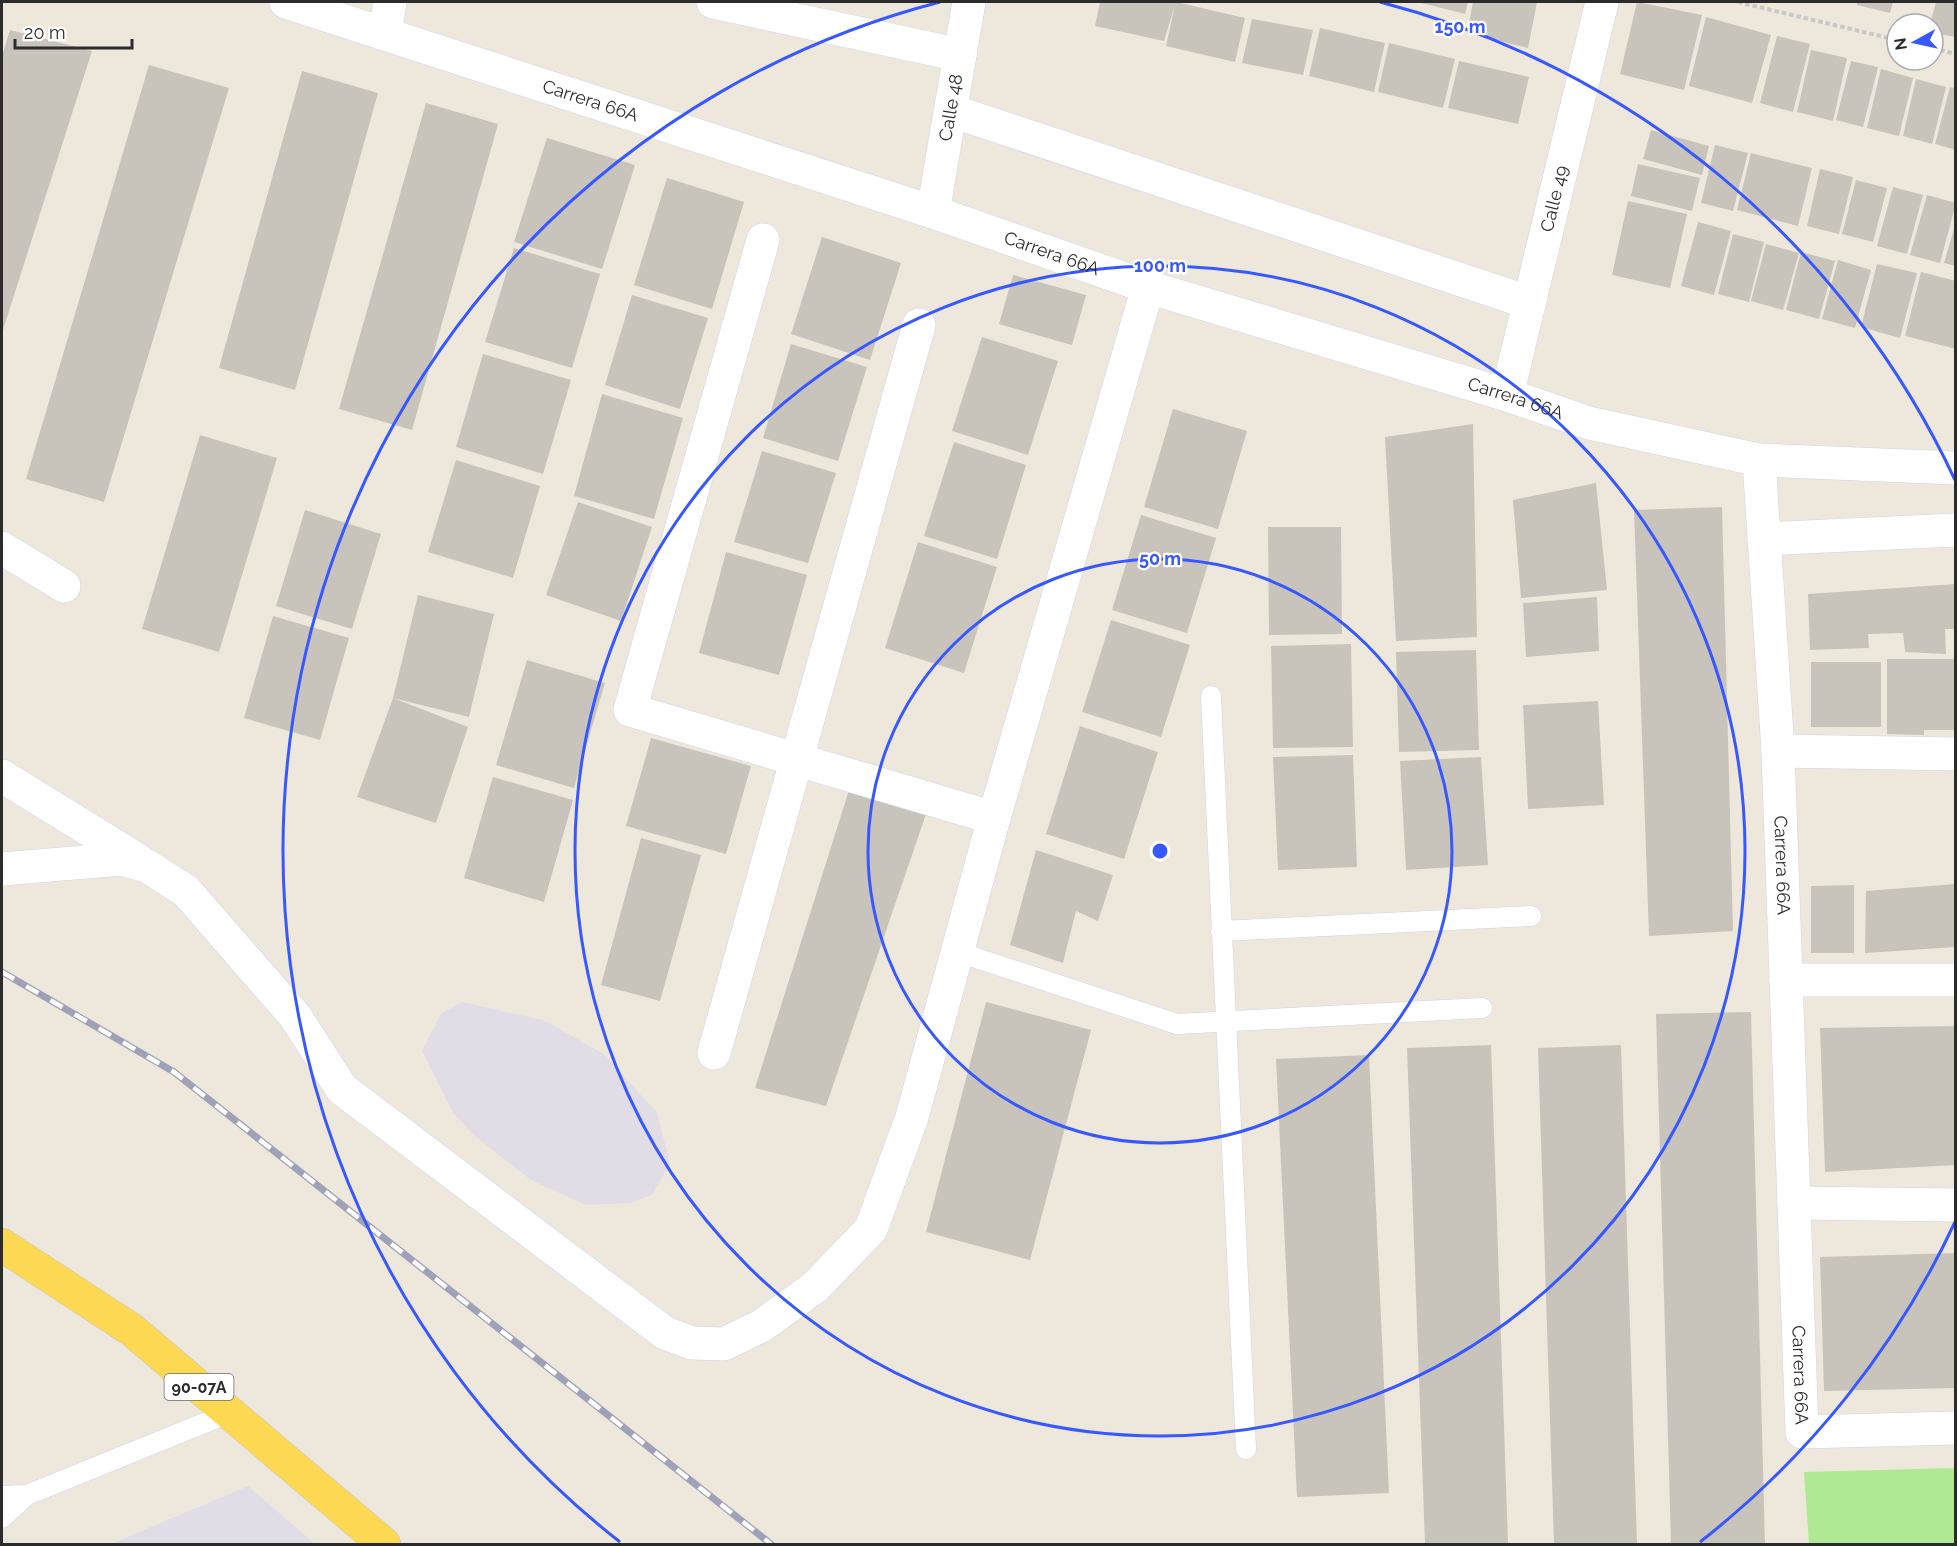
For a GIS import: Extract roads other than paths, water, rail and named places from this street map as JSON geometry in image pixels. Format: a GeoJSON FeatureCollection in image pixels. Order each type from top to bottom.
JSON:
{"type":"FeatureCollection","features":[{"type":"Feature","properties":{"kind":"main road","name":"90-07A"},"geometry":{"type":"LineString","coordinates":[[2,1245],[132,1330],[384,1545]]}},
{"type":"Feature","properties":{"kind":"street","name":"Carrera 66A"},"geometry":{"type":"LineString","coordinates":[[286,2],[933,212],[1148,287],[1589,423],[1759,460],[1956,468]]}},
{"type":"Feature","properties":{"kind":"street"},"geometry":{"type":"LineString","coordinates":[[385,34],[390,2]]}},
{"type":"Feature","properties":{"kind":"street"},"geometry":{"type":"LineString","coordinates":[[713,2],[960,55]]}},
{"type":"Feature","properties":{"kind":"street","name":"Calle 48"},"geometry":{"type":"LineString","coordinates":[[933,212],[969,2]]}},
{"type":"Feature","properties":{"kind":"street","name":"Calle 49"},"geometry":{"type":"LineString","coordinates":[[1507,396],[1602,2]]}},
{"type":"Feature","properties":{"kind":"street"},"geometry":{"type":"LineString","coordinates":[[952,111],[1528,302]]}},
{"type":"Feature","properties":{"kind":"street"},"geometry":{"type":"LineString","coordinates":[[763,240],[630,710],[994,818]]}},
{"type":"Feature","properties":{"kind":"street"},"geometry":{"type":"LineString","coordinates":[[2,776],[186,891],[295,1016],[342,1089],[665,1334],[692,1343],[724,1344],[763,1326],[815,1287],[871,1229],[912,1117],[994,818],[1148,287]]}},
{"type":"Feature","properties":{"kind":"street"},"geometry":{"type":"LineString","coordinates":[[714,1053],[919,325]]}},
{"type":"Feature","properties":{"kind":"street","name":"Carrera 66A"},"geometry":{"type":"LineString","coordinates":[[1759,460],[1778,752],[1802,1432],[1956,1428]]}},
{"type":"Feature","properties":{"kind":"street"},"geometry":{"type":"LineString","coordinates":[[1764,539],[1956,530]]}},
{"type":"Feature","properties":{"kind":"street"},"geometry":{"type":"LineString","coordinates":[[2,548],[64,586]]}},
{"type":"Feature","properties":{"kind":"street"},"geometry":{"type":"LineString","coordinates":[[1778,752],[1956,754]]}},
{"type":"Feature","properties":{"kind":"street"},"geometry":{"type":"LineString","coordinates":[[2,869],[122,858],[147,866]]}},
{"type":"Feature","properties":{"kind":"street"},"geometry":{"type":"LineString","coordinates":[[1786,980],[1956,980]]}},
{"type":"Feature","properties":{"kind":"street"},"geometry":{"type":"LineString","coordinates":[[1794,1203],[1956,1205]]}},
{"type":"Feature","properties":{"kind":"lane"},"geometry":{"type":"LineString","coordinates":[[1210,696],[1246,1449]]}},
{"type":"Feature","properties":{"kind":"lane"},"geometry":{"type":"LineString","coordinates":[[1221,931],[1531,916]]}},
{"type":"Feature","properties":{"kind":"lane"},"geometry":{"type":"LineString","coordinates":[[958,952],[1177,1024],[1482,1008]]}},
{"type":"Feature","properties":{"kind":"lane"},"geometry":{"type":"LineString","coordinates":[[2,1496],[27,1495],[229,1413]]}},
{"type":"Feature","properties":{"kind":"lane"},"geometry":{"type":"LineString","coordinates":[[2,1518],[27,1495]]}},
{"type":"Feature","properties":{"kind":"railway"},"geometry":{"type":"LineString","coordinates":[[2,972],[174,1072],[771,1544]]}}]}
